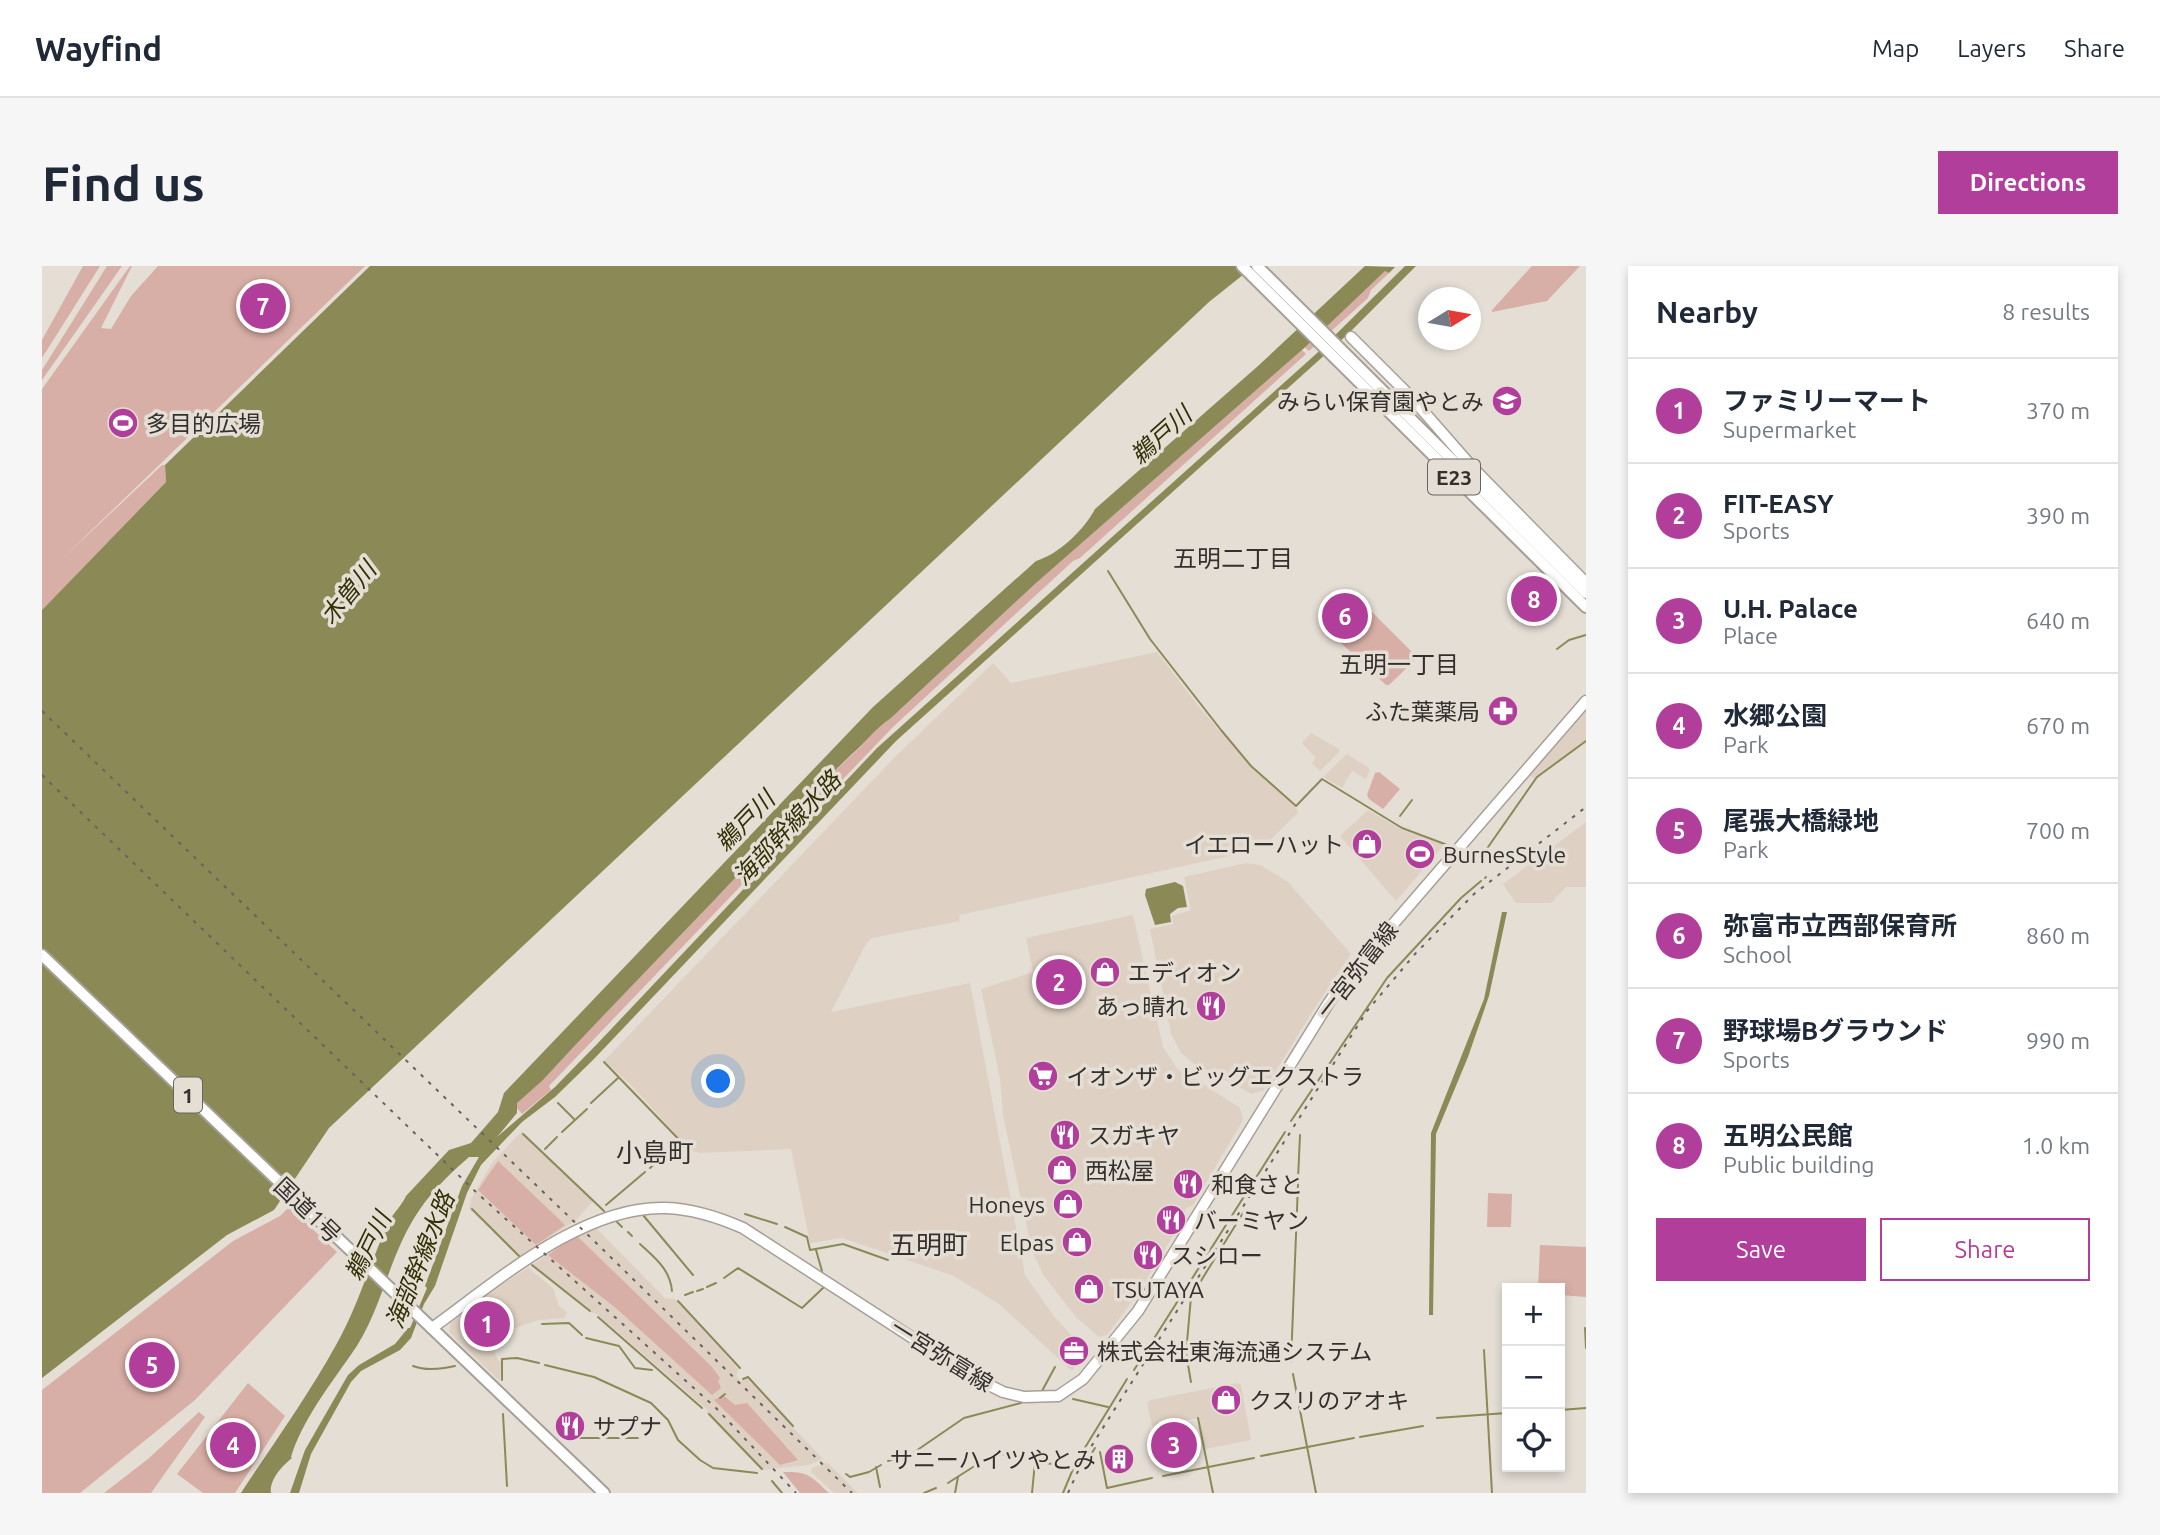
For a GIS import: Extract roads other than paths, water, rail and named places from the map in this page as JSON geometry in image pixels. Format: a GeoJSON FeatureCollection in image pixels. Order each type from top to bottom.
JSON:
{"type":"FeatureCollection","features":[{"type":"Feature","properties":{"kind":"highway","name":"E23"},"geometry":{"type":"LineString","coordinates":[[1242,266],[1586,607]]}},
{"type":"Feature","properties":{"kind":"highway","name":"E23"},"geometry":{"type":"LineString","coordinates":[[1257,266],[1586,593]]}},
{"type":"Feature","properties":{"kind":"highway","name":"国道1号"},"geometry":{"type":"LineString","coordinates":[[42,956],[604,1493]]}},
{"type":"Feature","properties":{"kind":"main road"},"geometry":{"type":"LineString","coordinates":[[1351,337],[1410,396],[1473,468],[1586,583]]}},
{"type":"Feature","properties":{"kind":"main road","name":"一宮弥富線"},"geometry":{"type":"LineString","coordinates":[[432,1328],[524,1262],[586,1225],[643,1210],[690,1210],[712,1215],[743,1228],[973,1377],[1003,1392],[1024,1397],[1058,1396],[1066,1392],[1083,1379],[1138,1311],[1344,981],[1586,701]]}},
{"type":"Feature","properties":{"kind":"water","name":"木曽川"},"geometry":{"type":"Polygon","coordinates":[[[370,266],[1254,266],[1209,302],[329,1128],[274,1210],[227,1235],[42,1378],[42,610],[166,482],[165,465],[370,266]]]}},
{"type":"Feature","properties":{"kind":"water"},"geometry":{"type":"Polygon","coordinates":[[[1365,266],[1395,267],[1389,273],[1385,271],[1302,350],[1035,584],[876,731],[814,792],[543,1080],[517,1103],[517,1113],[497,1137],[555,1087],[598,1043],[877,748],[1316,354],[1405,266],[1416,266],[1348,334],[896,741],[593,1060],[555,1097],[522,1122],[481,1165],[467,1193],[435,1286],[424,1304],[411,1338],[400,1350],[361,1371],[351,1382],[311,1454],[299,1493],[290,1493],[305,1450],[348,1375],[359,1365],[395,1344],[410,1328],[427,1288],[425,1286],[462,1186],[479,1157],[469,1157],[438,1186],[413,1220],[396,1254],[369,1324],[309,1417],[292,1458],[274,1478],[271,1493],[241,1493],[336,1345],[391,1218],[406,1196],[449,1150],[471,1143],[498,1112],[504,1093],[873,707],[1036,561],[1045,558],[1070,540],[1095,509],[1258,366],[1365,266]]]}},
{"type":"Feature","properties":{"kind":"water"},"geometry":{"type":"Polygon","coordinates":[[[1175,882],[1183,886],[1187,907],[1178,908],[1170,914],[1171,922],[1155,925],[1145,895],[1146,889],[1175,882]]]}},
{"type":"Feature","properties":{"kind":"water"},"geometry":{"type":"Polygon","coordinates":[[[1502,912],[1507,912],[1489,996],[1468,1057],[1436,1134],[1433,1315],[1429,1315],[1431,1133],[1484,999],[1502,912]]]}},
{"type":"Feature","properties":{"kind":"waterway"},"geometry":{"type":"LineString","coordinates":[[1108,571],[1150,639],[1221,730],[1251,766],[1296,806],[1322,779],[1402,828],[1450,846]]}},
{"type":"Feature","properties":{"kind":"waterway"},"geometry":{"type":"LineString","coordinates":[[1557,649],[1569,640],[1586,635]]}},
{"type":"Feature","properties":{"kind":"waterway"},"geometry":{"type":"LineString","coordinates":[[1479,860],[1537,777],[1586,741]]}},
{"type":"Feature","properties":{"kind":"waterway"},"geometry":{"type":"LineString","coordinates":[[1400,816],[1412,800]]}},
{"type":"Feature","properties":{"kind":"waterway"},"geometry":{"type":"LineString","coordinates":[[1291,1121],[1387,978],[1461,898],[1481,881]]}},
{"type":"Feature","properties":{"kind":"waterway"},"geometry":{"type":"LineString","coordinates":[[604,1062],[691,1152]]}},
{"type":"Feature","properties":{"kind":"waterway"},"geometry":{"type":"LineString","coordinates":[[591,1103],[618,1078]]}},
{"type":"Feature","properties":{"kind":"waterway"},"geometry":{"type":"LineString","coordinates":[[558,1103],[574,1119]]}},
{"type":"Feature","properties":{"kind":"waterway"},"geometry":{"type":"LineString","coordinates":[[562,1132],[587,1109]]}},
{"type":"Feature","properties":{"kind":"waterway"},"geometry":{"type":"LineString","coordinates":[[1134,1370],[1285,1132]]}},
{"type":"Feature","properties":{"kind":"waterway"},"geometry":{"type":"LineString","coordinates":[[523,1134],[604,1211]]}},
{"type":"Feature","properties":{"kind":"waterway"},"geometry":{"type":"LineString","coordinates":[[1298,1179],[1300,1135]]}},
{"type":"Feature","properties":{"kind":"waterway"},"geometry":{"type":"LineString","coordinates":[[545,1149],[557,1137]]}},
{"type":"Feature","properties":{"kind":"waterway"},"geometry":{"type":"LineString","coordinates":[[650,1168],[679,1143]]}},
{"type":"Feature","properties":{"kind":"waterway"},"geometry":{"type":"LineString","coordinates":[[606,1205],[645,1172]]}},
{"type":"Feature","properties":{"kind":"waterway"},"geometry":{"type":"LineString","coordinates":[[1291,1362],[1298,1184]]}},
{"type":"Feature","properties":{"kind":"waterway"},"geometry":{"type":"LineString","coordinates":[[472,1209],[520,1257]]}},
{"type":"Feature","properties":{"kind":"waterway"},"geometry":{"type":"LineString","coordinates":[[1191,1382],[1186,1353],[1191,1297],[1243,1213]]}},
{"type":"Feature","properties":{"kind":"waterway"},"geometry":{"type":"LineString","coordinates":[[745,1214],[777,1224]]}},
{"type":"Feature","properties":{"kind":"waterway"},"geometry":{"type":"LineString","coordinates":[[643,1215],[693,1275]]}},
{"type":"Feature","properties":{"kind":"waterway"},"geometry":{"type":"LineString","coordinates":[[616,1221],[622,1227]]}},
{"type":"Feature","properties":{"kind":"waterway"},"geometry":{"type":"LineString","coordinates":[[785,1227],[807,1237],[810,1250],[843,1244],[888,1260]]}},
{"type":"Feature","properties":{"kind":"waterway"},"geometry":{"type":"LineString","coordinates":[[628,1232],[632,1236]]}},
{"type":"Feature","properties":{"kind":"waterway"},"geometry":{"type":"LineString","coordinates":[[640,1244],[665,1270],[672,1291]]}},
{"type":"Feature","properties":{"kind":"waterway"},"geometry":{"type":"LineString","coordinates":[[816,1250],[822,1271]]}},
{"type":"Feature","properties":{"kind":"waterway"},"geometry":{"type":"LineString","coordinates":[[532,1265],[590,1311]]}},
{"type":"Feature","properties":{"kind":"waterway"},"geometry":{"type":"LineString","coordinates":[[724,1278],[738,1268],[802,1308],[824,1287]]}},
{"type":"Feature","properties":{"kind":"waterway"},"geometry":{"type":"LineString","coordinates":[[707,1287],[716,1283]]}},
{"type":"Feature","properties":{"kind":"waterway"},"geometry":{"type":"LineString","coordinates":[[697,1291],[703,1289]]}},
{"type":"Feature","properties":{"kind":"waterway"},"geometry":{"type":"LineString","coordinates":[[685,1295],[693,1292]]}},
{"type":"Feature","properties":{"kind":"waterway"},"geometry":{"type":"LineString","coordinates":[[678,1301],[740,1368]]}},
{"type":"Feature","properties":{"kind":"waterway"},"geometry":{"type":"LineString","coordinates":[[598,1317],[702,1408]]}},
{"type":"Feature","properties":{"kind":"waterway"},"geometry":{"type":"LineString","coordinates":[[542,1324],[569,1323],[582,1335]]}},
{"type":"Feature","properties":{"kind":"waterway"},"geometry":{"type":"LineString","coordinates":[[1585,1328],[1586,1348]]}},
{"type":"Feature","properties":{"kind":"waterway"},"geometry":{"type":"LineString","coordinates":[[586,1338],[619,1346],[635,1368],[652,1370]]}},
{"type":"Feature","properties":{"kind":"waterway"},"geometry":{"type":"LineString","coordinates":[[1484,1350],[1492,1493]]}},
{"type":"Feature","properties":{"kind":"waterway"},"geometry":{"type":"LineString","coordinates":[[502,1380],[502,1359],[517,1358],[539,1363]]}},
{"type":"Feature","properties":{"kind":"waterway"},"geometry":{"type":"LineString","coordinates":[[545,1365],[594,1377],[651,1403],[668,1420],[678,1440],[713,1468],[757,1473]]}},
{"type":"Feature","properties":{"kind":"waterway"},"geometry":{"type":"LineString","coordinates":[[413,1366],[423,1369],[455,1366]]}},
{"type":"Feature","properties":{"kind":"waterway"},"geometry":{"type":"LineString","coordinates":[[1042,1391],[1055,1367]]}},
{"type":"Feature","properties":{"kind":"waterway"},"geometry":{"type":"LineString","coordinates":[[1293,1374],[1316,1493]]}},
{"type":"Feature","properties":{"kind":"waterway"},"geometry":{"type":"LineString","coordinates":[[743,1379],[748,1377],[793,1426]]}},
{"type":"Feature","properties":{"kind":"waterway"},"geometry":{"type":"LineString","coordinates":[[1078,1459],[1127,1379]]}},
{"type":"Feature","properties":{"kind":"waterway"},"geometry":{"type":"LineString","coordinates":[[720,1398],[725,1394]]}},
{"type":"Feature","properties":{"kind":"waterway"},"geometry":{"type":"LineString","coordinates":[[1073,1399],[1108,1407]]}},
{"type":"Feature","properties":{"kind":"waterway"},"geometry":{"type":"LineString","coordinates":[[888,1461],[910,1455],[964,1418],[1021,1403]]}},
{"type":"Feature","properties":{"kind":"waterway"},"geometry":{"type":"LineString","coordinates":[[1565,1410],[1586,1408]]}},
{"type":"Feature","properties":{"kind":"waterway"},"geometry":{"type":"LineString","coordinates":[[1437,1418],[1502,1413]]}},
{"type":"Feature","properties":{"kind":"waterway"},"geometry":{"type":"LineString","coordinates":[[503,1414],[507,1486]]}},
{"type":"Feature","properties":{"kind":"waterway"},"geometry":{"type":"LineString","coordinates":[[709,1414],[762,1469]]}},
{"type":"Feature","properties":{"kind":"waterway"},"geometry":{"type":"LineString","coordinates":[[1198,1418],[1213,1493]]}},
{"type":"Feature","properties":{"kind":"waterway"},"geometry":{"type":"LineString","coordinates":[[1360,1437],[1423,1426]]}},
{"type":"Feature","properties":{"kind":"waterway"},"geometry":{"type":"LineString","coordinates":[[575,1438],[638,1438]]}},
{"type":"Feature","properties":{"kind":"waterway"},"geometry":{"type":"LineString","coordinates":[[1261,1456],[1354,1438]]}},
{"type":"Feature","properties":{"kind":"waterway"},"geometry":{"type":"LineString","coordinates":[[1014,1457],[1074,1468],[1078,1459],[1087,1461],[1095,1448]]}},
{"type":"Feature","properties":{"kind":"waterway"},"geometry":{"type":"LineString","coordinates":[[1100,1452],[1107,1488],[1152,1478]]}},
{"type":"Feature","properties":{"kind":"waterway"},"geometry":{"type":"LineString","coordinates":[[948,1483],[995,1453],[1008,1455]]}},
{"type":"Feature","properties":{"kind":"waterway"},"geometry":{"type":"LineString","coordinates":[[1163,1476],[1254,1458]]}},
{"type":"Feature","properties":{"kind":"waterway"},"geometry":{"type":"LineString","coordinates":[[1032,1493],[1035,1462]]}},
{"type":"Feature","properties":{"kind":"waterway"},"geometry":{"type":"LineString","coordinates":[[846,1474],[850,1477],[869,1472],[881,1465]]}},
{"type":"Feature","properties":{"kind":"waterway"},"geometry":{"type":"LineString","coordinates":[[876,1467],[880,1487]]}},
{"type":"Feature","properties":{"kind":"waterway"},"geometry":{"type":"LineString","coordinates":[[1063,1493],[1073,1469]]}},
{"type":"Feature","properties":{"kind":"waterway"},"geometry":{"type":"LineString","coordinates":[[955,1493],[958,1477]]}},
{"type":"Feature","properties":{"kind":"waterway"},"geometry":{"type":"LineString","coordinates":[[772,1481],[782,1493]]}},
{"type":"Feature","properties":{"kind":"waterway"},"geometry":{"type":"LineString","coordinates":[[924,1493],[936,1488]]}},
{"type":"Feature","properties":{"kind":"railway"},"geometry":{"type":"LineString","coordinates":[[42,711],[587,1234],[852,1493]]}},
{"type":"Feature","properties":{"kind":"railway"},"geometry":{"type":"LineString","coordinates":[[42,775],[477,1193],[716,1408],[796,1493]]}},
{"type":"Feature","properties":{"kind":"railway"},"geometry":{"type":"LineString","coordinates":[[1068,1493],[1084,1458],[1367,1011],[1415,954],[1474,894],[1586,807]]}},
{"type":"Feature","properties":{"kind":"place","name":"野球場Bグラウンド"},"geometry":{"type":"Point","coordinates":[263,306]}},
{"type":"Feature","properties":{"kind":"place","name":"みらい保育園やとみ"},"geometry":{"type":"Point","coordinates":[1507,401]}},
{"type":"Feature","properties":{"kind":"place","name":"多目的広場"},"geometry":{"type":"Point","coordinates":[123,423]}},
{"type":"Feature","properties":{"kind":"place","name":"五明公民館"},"geometry":{"type":"Point","coordinates":[1534,599]}},
{"type":"Feature","properties":{"kind":"place","name":"弥富市立西部保育所"},"geometry":{"type":"Point","coordinates":[1345,616]}},
{"type":"Feature","properties":{"kind":"place","name":"ふた葉薬局"},"geometry":{"type":"Point","coordinates":[1503,711]}},
{"type":"Feature","properties":{"kind":"place","name":"イエローハット"},"geometry":{"type":"Point","coordinates":[1367,844]}},
{"type":"Feature","properties":{"kind":"place","name":"BurnesStyle"},"geometry":{"type":"Point","coordinates":[1420,854]}},
{"type":"Feature","properties":{"kind":"place","name":"エディオン"},"geometry":{"type":"Point","coordinates":[1105,972]}},
{"type":"Feature","properties":{"kind":"place","name":"FIT-EASY"},"geometry":{"type":"Point","coordinates":[1059,982]}},
{"type":"Feature","properties":{"kind":"place","name":"あっ晴れ"},"geometry":{"type":"Point","coordinates":[1211,1006]}},
{"type":"Feature","properties":{"kind":"place","name":"イオンザ・ビッグエクストラ"},"geometry":{"type":"Point","coordinates":[1043,1076]}},
{"type":"Feature","properties":{"kind":"place","name":"スガキヤ"},"geometry":{"type":"Point","coordinates":[1065,1135]}},
{"type":"Feature","properties":{"kind":"place","name":"西松屋"},"geometry":{"type":"Point","coordinates":[1062,1170]}},
{"type":"Feature","properties":{"kind":"place","name":"和食さと"},"geometry":{"type":"Point","coordinates":[1188,1184]}},
{"type":"Feature","properties":{"kind":"place","name":"Honeys"},"geometry":{"type":"Point","coordinates":[1068,1204]}},
{"type":"Feature","properties":{"kind":"place","name":"バーミヤン"},"geometry":{"type":"Point","coordinates":[1171,1220]}},
{"type":"Feature","properties":{"kind":"place","name":"Elpas"},"geometry":{"type":"Point","coordinates":[1077,1242]}},
{"type":"Feature","properties":{"kind":"place","name":"スシロー"},"geometry":{"type":"Point","coordinates":[1148,1255]}},
{"type":"Feature","properties":{"kind":"place","name":"TSUTAYA"},"geometry":{"type":"Point","coordinates":[1089,1289]}},
{"type":"Feature","properties":{"kind":"place","name":"ファミリーマート"},"geometry":{"type":"Point","coordinates":[487,1324]}},
{"type":"Feature","properties":{"kind":"place","name":"株式会社東海流通システム"},"geometry":{"type":"Point","coordinates":[1074,1351]}},
{"type":"Feature","properties":{"kind":"place","name":"尾張大橋緑地"},"geometry":{"type":"Point","coordinates":[152,1365]}},
{"type":"Feature","properties":{"kind":"place","name":"クスリのアオキ"},"geometry":{"type":"Point","coordinates":[1226,1400]}},
{"type":"Feature","properties":{"kind":"place","name":"サプナ"},"geometry":{"type":"Point","coordinates":[570,1426]}},
{"type":"Feature","properties":{"kind":"place","name":"水郷公園"},"geometry":{"type":"Point","coordinates":[233,1445]}},
{"type":"Feature","properties":{"kind":"place","name":"U.H. Palace"},"geometry":{"type":"Point","coordinates":[1174,1445]}},
{"type":"Feature","properties":{"kind":"place","name":"サニーハイツやとみ"},"geometry":{"type":"Point","coordinates":[1119,1459]}},
{"type":"Feature","properties":{"kind":"district","name":"五明二丁目"},"geometry":{"type":"Point","coordinates":[1233,558]}},
{"type":"Feature","properties":{"kind":"district","name":"五明一丁目"},"geometry":{"type":"Point","coordinates":[1399,664]}},
{"type":"Feature","properties":{"kind":"district","name":"小島町"},"geometry":{"type":"Point","coordinates":[655,1152]}},
{"type":"Feature","properties":{"kind":"district","name":"五明町"},"geometry":{"type":"Point","coordinates":[929,1244]}},
{"type":"Feature","properties":{"kind":"water label","name":"鵜戸川"},"geometry":{"type":"Point","coordinates":[1161,435]}},
{"type":"Feature","properties":{"kind":"water label","name":"鵜戸川"},"geometry":{"type":"Point","coordinates":[745,821]}},
{"type":"Feature","properties":{"kind":"water label","name":"海部幹線水路"},"geometry":{"type":"Point","coordinates":[787,828]}},
{"type":"Feature","properties":{"kind":"water label","name":"鵜戸川"},"geometry":{"type":"Point","coordinates":[368,1246]}},
{"type":"Feature","properties":{"kind":"water label","name":"海部幹線水路"},"geometry":{"type":"Point","coordinates":[420,1260]}}]}
